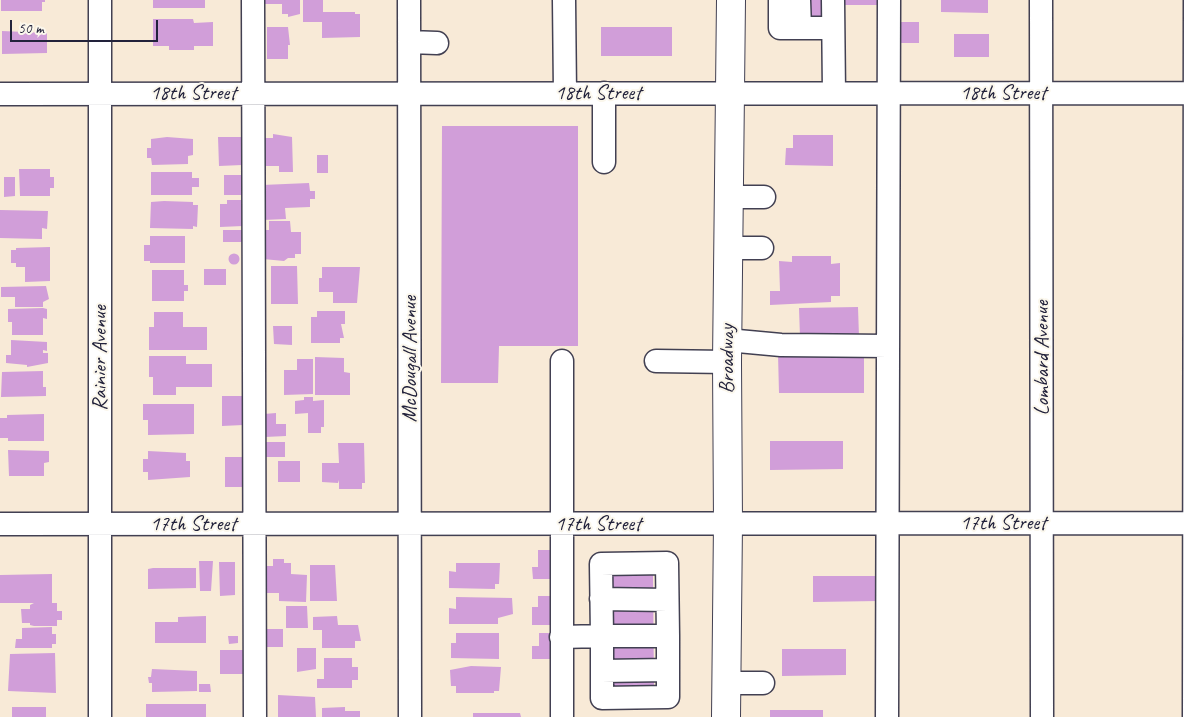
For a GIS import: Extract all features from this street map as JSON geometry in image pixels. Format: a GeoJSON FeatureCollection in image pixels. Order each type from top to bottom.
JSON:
{"type":"FeatureCollection","features":[{"type":"Feature","properties":{"kind":"main road","name":"Broadway"},"geometry":{"type":"LineString","coordinates":[[726,717],[727,351],[731,0]]}},
{"type":"Feature","properties":{"kind":"street","name":"Rainier Avenue"},"geometry":{"type":"LineString","coordinates":[[100,0],[100,717]]}},
{"type":"Feature","properties":{"kind":"street"},"geometry":{"type":"LineString","coordinates":[[253,0],[254,717]]}},
{"type":"Feature","properties":{"kind":"street","name":"McDougall Avenue"},"geometry":{"type":"LineString","coordinates":[[409,0],[410,717]]}},
{"type":"Feature","properties":{"kind":"street"},"geometry":{"type":"LineString","coordinates":[[564,0],[557,44],[565,93]]}},
{"type":"Feature","properties":{"kind":"street"},"geometry":{"type":"LineString","coordinates":[[780,0],[780,28],[833,28]]}},
{"type":"Feature","properties":{"kind":"street"},"geometry":{"type":"LineString","coordinates":[[799,0],[800,28]]}},
{"type":"Feature","properties":{"kind":"street"},"geometry":{"type":"LineString","coordinates":[[833,0],[834,93]]}},
{"type":"Feature","properties":{"kind":"street"},"geometry":{"type":"LineString","coordinates":[[887,717],[881,684],[888,523],[888,346],[882,246],[889,93],[889,0]]}},
{"type":"Feature","properties":{"kind":"street","name":"Lombard Avenue"},"geometry":{"type":"LineString","coordinates":[[1041,0],[1042,717]]}},
{"type":"Feature","properties":{"kind":"street"},"geometry":{"type":"LineString","coordinates":[[1194,0],[1194,717]]}},
{"type":"Feature","properties":{"kind":"street"},"geometry":{"type":"LineString","coordinates":[[409,42],[437,43]]}},
{"type":"Feature","properties":{"kind":"street"},"geometry":{"type":"LineString","coordinates":[[604,93],[604,162]]}},
{"type":"Feature","properties":{"kind":"street","name":"18th Street"},"geometry":{"type":"LineString","coordinates":[[0,94],[1195,93]]}},
{"type":"Feature","properties":{"kind":"street"},"geometry":{"type":"LineString","coordinates":[[729,197],[764,197]]}},
{"type":"Feature","properties":{"kind":"street"},"geometry":{"type":"LineString","coordinates":[[728,248],[762,248]]}},
{"type":"Feature","properties":{"kind":"street"},"geometry":{"type":"LineString","coordinates":[[656,361],[781,345],[888,346]]}},
{"type":"Feature","properties":{"kind":"street"},"geometry":{"type":"LineString","coordinates":[[562,361],[562,717]]}},
{"type":"Feature","properties":{"kind":"street","name":"17th Street"},"geometry":{"type":"LineString","coordinates":[[0,524],[1195,523]]}},
{"type":"Feature","properties":{"kind":"street"},"geometry":{"type":"LineString","coordinates":[[667,563],[668,697],[602,698],[601,600],[601,564],[667,563]]}},
{"type":"Feature","properties":{"kind":"street"},"geometry":{"type":"LineString","coordinates":[[601,600],[667,600]]}},
{"type":"Feature","properties":{"kind":"street"},"geometry":{"type":"LineString","coordinates":[[562,637],[668,636]]}},
{"type":"Feature","properties":{"kind":"street"},"geometry":{"type":"LineString","coordinates":[[725,683],[763,683]]}},
{"type":"Feature","properties":{"kind":"building"},"geometry":{"type":"Polygon","coordinates":[[[1,0],[45,0],[45,2],[42,2],[42,11],[1,11],[1,0]]]}},
{"type":"Feature","properties":{"kind":"building"},"geometry":{"type":"Polygon","coordinates":[[[153,0],[205,0],[205,8],[153,8],[153,0]]]}},
{"type":"Feature","properties":{"kind":"building"},"geometry":{"type":"Polygon","coordinates":[[[265,0],[300,0],[300,14],[288,17],[288,14],[282,14],[282,4],[265,4],[265,0]]]}},
{"type":"Feature","properties":{"kind":"building"},"geometry":{"type":"Polygon","coordinates":[[[303,0],[323,0],[323,12],[355,12],[355,14],[360,14],[360,37],[322,38],[322,22],[303,22],[303,0]]]}},
{"type":"Feature","properties":{"kind":"building"},"geometry":{"type":"Polygon","coordinates":[[[776,0],[827,0],[827,18],[777,18],[776,0]]]}},
{"type":"Feature","properties":{"kind":"building"},"geometry":{"type":"Polygon","coordinates":[[[843,0],[877,0],[877,5],[843,5],[843,0]]]}},
{"type":"Feature","properties":{"kind":"building"},"geometry":{"type":"Polygon","coordinates":[[[941,0],[988,0],[988,13],[941,12],[941,0]]]}},
{"type":"Feature","properties":{"kind":"building"},"geometry":{"type":"Polygon","coordinates":[[[153,19],[193,19],[194,23],[213,22],[213,46],[194,46],[194,50],[169,50],[169,46],[153,46],[153,19]]]}},
{"type":"Feature","properties":{"kind":"building"},"geometry":{"type":"Polygon","coordinates":[[[900,22],[919,22],[919,43],[900,43],[900,22]]]}},
{"type":"Feature","properties":{"kind":"building"},"geometry":{"type":"Polygon","coordinates":[[[267,27],[288,27],[290,45],[288,45],[288,59],[267,59],[267,27]]]}},
{"type":"Feature","properties":{"kind":"building"},"geometry":{"type":"Polygon","coordinates":[[[601,27],[672,27],[672,56],[601,56],[601,27]]]}},
{"type":"Feature","properties":{"kind":"building"},"geometry":{"type":"Polygon","coordinates":[[[2,31],[47,33],[47,53],[2,54],[2,31]]]}},
{"type":"Feature","properties":{"kind":"building"},"geometry":{"type":"Polygon","coordinates":[[[954,34],[989,34],[989,57],[954,57],[954,34]]]}},
{"type":"Feature","properties":{"kind":"building"},"geometry":{"type":"Polygon","coordinates":[[[442,126],[578,126],[578,346],[499,346],[498,383],[441,383],[442,126]]]}},
{"type":"Feature","properties":{"kind":"building"},"geometry":{"type":"Polygon","coordinates":[[[273,134],[292,137],[293,172],[279,172],[279,166],[265,166],[264,138],[273,138],[273,134]]]}},
{"type":"Feature","properties":{"kind":"building"},"geometry":{"type":"Polygon","coordinates":[[[793,135],[833,135],[833,166],[785,165],[786,148],[793,148],[793,135]]]}},
{"type":"Feature","properties":{"kind":"building"},"geometry":{"type":"Polygon","coordinates":[[[167,137],[193,139],[193,155],[188,156],[188,164],[152,165],[151,158],[147,158],[147,148],[151,148],[151,139],[167,137]]]}},
{"type":"Feature","properties":{"kind":"building"},"geometry":{"type":"Polygon","coordinates":[[[218,137],[242,137],[242,165],[219,166],[218,137]]]}},
{"type":"Feature","properties":{"kind":"building"},"geometry":{"type":"Polygon","coordinates":[[[317,155],[328,155],[328,173],[317,173],[317,155]]]}},
{"type":"Feature","properties":{"kind":"building"},"geometry":{"type":"Polygon","coordinates":[[[19,169],[50,169],[50,177],[54,177],[54,188],[50,188],[50,196],[20,196],[19,169]]]}},
{"type":"Feature","properties":{"kind":"building"},"geometry":{"type":"Polygon","coordinates":[[[151,172],[192,172],[192,178],[199,178],[199,187],[192,187],[192,195],[151,195],[151,172]]]}},
{"type":"Feature","properties":{"kind":"building"},"geometry":{"type":"Polygon","coordinates":[[[224,175],[243,175],[243,195],[224,195],[224,175]]]}},
{"type":"Feature","properties":{"kind":"building"},"geometry":{"type":"Polygon","coordinates":[[[4,177],[15,177],[15,196],[4,197],[4,177]]]}},
{"type":"Feature","properties":{"kind":"building"},"geometry":{"type":"Polygon","coordinates":[[[309,183],[310,191],[315,191],[315,199],[310,199],[310,207],[285,208],[286,219],[263,220],[262,185],[309,183]]]}},
{"type":"Feature","properties":{"kind":"building"},"geometry":{"type":"Polygon","coordinates":[[[227,200],[241,200],[241,204],[243,204],[243,226],[220,227],[220,204],[227,204],[227,200]]]}},
{"type":"Feature","properties":{"kind":"building"},"geometry":{"type":"Polygon","coordinates":[[[151,202],[193,202],[193,205],[198,205],[197,227],[193,226],[193,229],[150,228],[151,202]]]}},
{"type":"Feature","properties":{"kind":"building"},"geometry":{"type":"Polygon","coordinates":[[[0,210],[48,211],[47,229],[42,228],[42,239],[0,238],[0,210]]]}},
{"type":"Feature","properties":{"kind":"building"},"geometry":{"type":"Polygon","coordinates":[[[269,221],[290,221],[291,232],[301,232],[301,254],[295,254],[295,258],[288,258],[284,261],[263,259],[263,230],[269,230],[269,221]]]}},
{"type":"Feature","properties":{"kind":"building"},"geometry":{"type":"Polygon","coordinates":[[[223,230],[242,230],[242,242],[223,242],[223,230]]]}},
{"type":"Feature","properties":{"kind":"building"},"geometry":{"type":"Polygon","coordinates":[[[150,236],[185,236],[185,263],[150,263],[150,261],[144,261],[144,245],[150,245],[150,236]]]}},
{"type":"Feature","properties":{"kind":"building"},"geometry":{"type":"Polygon","coordinates":[[[50,247],[50,281],[25,282],[25,267],[16,267],[16,263],[11,263],[11,250],[16,250],[16,248],[50,247]]]}},
{"type":"Feature","properties":{"kind":"building"},"geometry":{"type":"Polygon","coordinates":[[[234,253],[240,259],[234,265],[228,259],[234,253]]]}},
{"type":"Feature","properties":{"kind":"building"},"geometry":{"type":"Polygon","coordinates":[[[792,256],[831,256],[831,264],[840,263],[840,296],[831,296],[831,302],[770,305],[770,291],[780,291],[779,261],[792,262],[792,256]]]}},
{"type":"Feature","properties":{"kind":"building"},"geometry":{"type":"Polygon","coordinates":[[[271,266],[297,266],[298,304],[271,304],[271,266]]]}},
{"type":"Feature","properties":{"kind":"building"},"geometry":{"type":"Polygon","coordinates":[[[322,267],[360,267],[357,303],[333,303],[333,292],[319,292],[319,278],[322,278],[322,267]]]}},
{"type":"Feature","properties":{"kind":"building"},"geometry":{"type":"Polygon","coordinates":[[[204,269],[226,269],[226,285],[204,285],[204,269]]]}},
{"type":"Feature","properties":{"kind":"building"},"geometry":{"type":"Polygon","coordinates":[[[152,270],[184,270],[184,285],[188,285],[188,291],[184,291],[184,301],[152,301],[152,270]]]}},
{"type":"Feature","properties":{"kind":"building"},"geometry":{"type":"Polygon","coordinates":[[[46,286],[49,299],[43,302],[43,307],[15,307],[15,297],[1,297],[1,287],[46,286]]]}},
{"type":"Feature","properties":{"kind":"building"},"geometry":{"type":"Polygon","coordinates":[[[858,307],[859,337],[800,337],[799,308],[858,307]]]}},
{"type":"Feature","properties":{"kind":"building"},"geometry":{"type":"Polygon","coordinates":[[[8,309],[47,309],[47,319],[43,318],[43,335],[12,335],[12,322],[8,322],[8,309]]]}},
{"type":"Feature","properties":{"kind":"building"},"geometry":{"type":"Polygon","coordinates":[[[317,311],[345,311],[345,324],[341,324],[344,338],[340,338],[340,343],[311,343],[311,317],[317,317],[317,311]]]}},
{"type":"Feature","properties":{"kind":"building"},"geometry":{"type":"Polygon","coordinates":[[[154,312],[183,312],[183,327],[207,327],[207,350],[149,350],[149,327],[154,327],[154,312]]]}},
{"type":"Feature","properties":{"kind":"building"},"geometry":{"type":"Polygon","coordinates":[[[273,326],[292,326],[292,345],[274,344],[273,326]]]}},
{"type":"Feature","properties":{"kind":"building"},"geometry":{"type":"Polygon","coordinates":[[[11,340],[47,342],[47,351],[43,350],[43,353],[48,353],[48,363],[27,367],[27,365],[6,363],[6,355],[11,355],[11,340]]]}},
{"type":"Feature","properties":{"kind":"building"},"geometry":{"type":"Polygon","coordinates":[[[864,353],[864,393],[779,393],[778,354],[864,353]]]}},
{"type":"Feature","properties":{"kind":"building"},"geometry":{"type":"Polygon","coordinates":[[[149,356],[186,356],[186,364],[212,364],[212,387],[176,387],[176,395],[153,395],[153,377],[149,377],[149,356]]]}},
{"type":"Feature","properties":{"kind":"building"},"geometry":{"type":"Polygon","coordinates":[[[315,357],[344,358],[344,372],[350,373],[350,395],[315,395],[315,357]]]}},
{"type":"Feature","properties":{"kind":"building"},"geometry":{"type":"Polygon","coordinates":[[[297,359],[313,359],[313,394],[284,395],[284,370],[297,370],[297,359]]]}},
{"type":"Feature","properties":{"kind":"building"},"geometry":{"type":"Polygon","coordinates":[[[43,371],[43,387],[46,387],[46,396],[1,397],[2,372],[43,371]]]}},
{"type":"Feature","properties":{"kind":"building"},"geometry":{"type":"Polygon","coordinates":[[[222,396],[243,396],[243,425],[222,426],[222,396]]]}},
{"type":"Feature","properties":{"kind":"building"},"geometry":{"type":"Polygon","coordinates":[[[304,397],[313,397],[313,401],[324,400],[324,427],[321,427],[321,433],[308,433],[308,413],[295,414],[295,401],[304,400],[304,397]]]}},
{"type":"Feature","properties":{"kind":"building"},"geometry":{"type":"Polygon","coordinates":[[[143,404],[194,404],[194,434],[148,435],[148,420],[143,420],[143,404]]]}},
{"type":"Feature","properties":{"kind":"building"},"geometry":{"type":"Polygon","coordinates":[[[276,413],[276,424],[286,424],[286,436],[265,437],[264,414],[276,413]]]}},
{"type":"Feature","properties":{"kind":"building"},"geometry":{"type":"Polygon","coordinates":[[[44,414],[44,441],[8,441],[8,438],[0,438],[0,418],[7,418],[7,415],[44,414]]]}},
{"type":"Feature","properties":{"kind":"building"},"geometry":{"type":"Polygon","coordinates":[[[770,441],[843,441],[843,469],[770,470],[770,441]]]}},
{"type":"Feature","properties":{"kind":"building"},"geometry":{"type":"Polygon","coordinates":[[[265,442],[285,442],[285,457],[265,457],[265,442]]]}},
{"type":"Feature","properties":{"kind":"building"},"geometry":{"type":"Polygon","coordinates":[[[338,443],[364,443],[365,483],[362,483],[362,489],[339,489],[339,480],[338,483],[322,482],[322,463],[339,463],[338,443]]]}},
{"type":"Feature","properties":{"kind":"building"},"geometry":{"type":"Polygon","coordinates":[[[8,450],[49,451],[49,462],[44,463],[44,476],[9,476],[8,450]]]}},
{"type":"Feature","properties":{"kind":"building"},"geometry":{"type":"Polygon","coordinates":[[[148,451],[186,453],[186,461],[190,461],[190,477],[148,480],[148,472],[143,472],[143,459],[148,459],[148,451]]]}},
{"type":"Feature","properties":{"kind":"building"},"geometry":{"type":"Polygon","coordinates":[[[225,457],[244,457],[244,487],[225,487],[225,457]]]}},
{"type":"Feature","properties":{"kind":"building"},"geometry":{"type":"Polygon","coordinates":[[[278,461],[300,461],[300,482],[278,482],[278,461]]]}},
{"type":"Feature","properties":{"kind":"building"},"geometry":{"type":"Polygon","coordinates":[[[538,550],[553,550],[553,579],[533,579],[532,567],[538,567],[538,550]]]}},
{"type":"Feature","properties":{"kind":"building"},"geometry":{"type":"Polygon","coordinates":[[[273,559],[284,559],[284,563],[291,563],[291,574],[307,575],[306,602],[279,601],[279,593],[266,593],[266,566],[273,566],[273,559]]]}},
{"type":"Feature","properties":{"kind":"building"},"geometry":{"type":"Polygon","coordinates":[[[199,561],[213,561],[211,591],[200,591],[199,561]]]}},
{"type":"Feature","properties":{"kind":"building"},"geometry":{"type":"Polygon","coordinates":[[[219,562],[235,562],[235,595],[220,596],[219,562]]]}},
{"type":"Feature","properties":{"kind":"building"},"geometry":{"type":"Polygon","coordinates":[[[456,563],[500,563],[499,584],[495,584],[495,589],[449,588],[449,571],[456,572],[456,563]]]}},
{"type":"Feature","properties":{"kind":"building"},"geometry":{"type":"Polygon","coordinates":[[[310,565],[335,565],[337,601],[310,601],[310,565]]]}},
{"type":"Feature","properties":{"kind":"building"},"geometry":{"type":"Polygon","coordinates":[[[196,568],[196,588],[148,589],[148,569],[196,568]]]}},
{"type":"Feature","properties":{"kind":"building"},"geometry":{"type":"Polygon","coordinates":[[[611,572],[653,572],[654,689],[612,689],[611,572]]]}},
{"type":"Feature","properties":{"kind":"building"},"geometry":{"type":"Polygon","coordinates":[[[52,574],[52,603],[0,603],[0,575],[52,574]]]}},
{"type":"Feature","properties":{"kind":"building"},"geometry":{"type":"Polygon","coordinates":[[[813,576],[878,576],[878,601],[813,602],[813,576]]]}},
{"type":"Feature","properties":{"kind":"building"},"geometry":{"type":"Polygon","coordinates":[[[538,596],[551,596],[551,625],[532,625],[532,607],[538,607],[538,596]]]}},
{"type":"Feature","properties":{"kind":"building"},"geometry":{"type":"Polygon","coordinates":[[[456,597],[512,598],[513,614],[498,618],[498,624],[449,624],[449,608],[456,609],[456,597]]]}},
{"type":"Feature","properties":{"kind":"building"},"geometry":{"type":"Polygon","coordinates":[[[34,603],[57,603],[57,611],[62,611],[62,620],[57,620],[57,626],[34,626],[30,625],[30,623],[22,623],[21,609],[30,609],[30,605],[34,603]]]}},
{"type":"Feature","properties":{"kind":"building"},"geometry":{"type":"Polygon","coordinates":[[[286,606],[307,606],[308,628],[286,628],[286,606]]]}},
{"type":"Feature","properties":{"kind":"building"},"geometry":{"type":"Polygon","coordinates":[[[206,616],[206,643],[155,643],[155,622],[178,622],[178,617],[206,616]]]}},
{"type":"Feature","properties":{"kind":"building"},"geometry":{"type":"Polygon","coordinates":[[[337,616],[338,625],[358,625],[361,641],[355,641],[355,648],[322,648],[322,630],[313,630],[313,617],[337,616]]]}},
{"type":"Feature","properties":{"kind":"building"},"geometry":{"type":"Polygon","coordinates":[[[52,627],[52,634],[56,634],[56,644],[52,644],[52,648],[15,648],[16,639],[22,639],[22,628],[52,627]]]}},
{"type":"Feature","properties":{"kind":"building"},"geometry":{"type":"Polygon","coordinates":[[[264,629],[283,629],[283,647],[264,647],[264,629]]]}},
{"type":"Feature","properties":{"kind":"building"},"geometry":{"type":"Polygon","coordinates":[[[456,633],[499,633],[499,659],[451,658],[451,643],[456,643],[456,633]]]}},
{"type":"Feature","properties":{"kind":"building"},"geometry":{"type":"Polygon","coordinates":[[[539,633],[551,633],[552,659],[532,659],[532,646],[539,646],[539,633]]]}},
{"type":"Feature","properties":{"kind":"building"},"geometry":{"type":"Polygon","coordinates":[[[228,636],[238,636],[238,643],[229,644],[228,636]]]}},
{"type":"Feature","properties":{"kind":"building"},"geometry":{"type":"Polygon","coordinates":[[[297,648],[316,648],[316,669],[297,672],[297,648]]]}},
{"type":"Feature","properties":{"kind":"building"},"geometry":{"type":"Polygon","coordinates":[[[782,649],[846,649],[846,675],[782,676],[782,649]]]}},
{"type":"Feature","properties":{"kind":"building"},"geometry":{"type":"Polygon","coordinates":[[[220,650],[243,650],[244,674],[220,674],[220,650]]]}},
{"type":"Feature","properties":{"kind":"building"},"geometry":{"type":"Polygon","coordinates":[[[55,653],[56,693],[8,691],[10,654],[55,653]]]}},
{"type":"Feature","properties":{"kind":"building"},"geometry":{"type":"Polygon","coordinates":[[[324,658],[352,658],[352,667],[358,667],[358,680],[352,680],[352,688],[317,688],[317,679],[324,679],[324,658]]]}},
{"type":"Feature","properties":{"kind":"building"},"geometry":{"type":"Polygon","coordinates":[[[471,666],[501,667],[499,691],[494,691],[494,693],[456,693],[456,686],[451,686],[450,670],[471,666]]]}},
{"type":"Feature","properties":{"kind":"building"},"geometry":{"type":"Polygon","coordinates":[[[152,669],[197,671],[197,691],[152,692],[152,683],[149,683],[148,677],[151,677],[152,669]]]}},
{"type":"Feature","properties":{"kind":"building"},"geometry":{"type":"Polygon","coordinates":[[[199,684],[210,684],[211,692],[199,692],[199,684]]]}},
{"type":"Feature","properties":{"kind":"building"},"geometry":{"type":"Polygon","coordinates":[[[278,695],[315,697],[316,717],[278,717],[278,695]]]}},
{"type":"Feature","properties":{"kind":"building"},"geometry":{"type":"Polygon","coordinates":[[[146,704],[206,704],[206,717],[146,717],[146,704]]]}},
{"type":"Feature","properties":{"kind":"building"},"geometry":{"type":"Polygon","coordinates":[[[12,707],[46,707],[46,717],[12,717],[12,707]]]}},
{"type":"Feature","properties":{"kind":"building"},"geometry":{"type":"Polygon","coordinates":[[[345,707],[345,711],[360,711],[360,717],[322,717],[322,708],[345,707]]]}},
{"type":"Feature","properties":{"kind":"building"},"geometry":{"type":"Polygon","coordinates":[[[770,710],[823,710],[823,717],[770,717],[770,710]]]}},
{"type":"Feature","properties":{"kind":"building"},"geometry":{"type":"Polygon","coordinates":[[[473,713],[520,713],[521,717],[473,717],[473,713]]]}}]}
